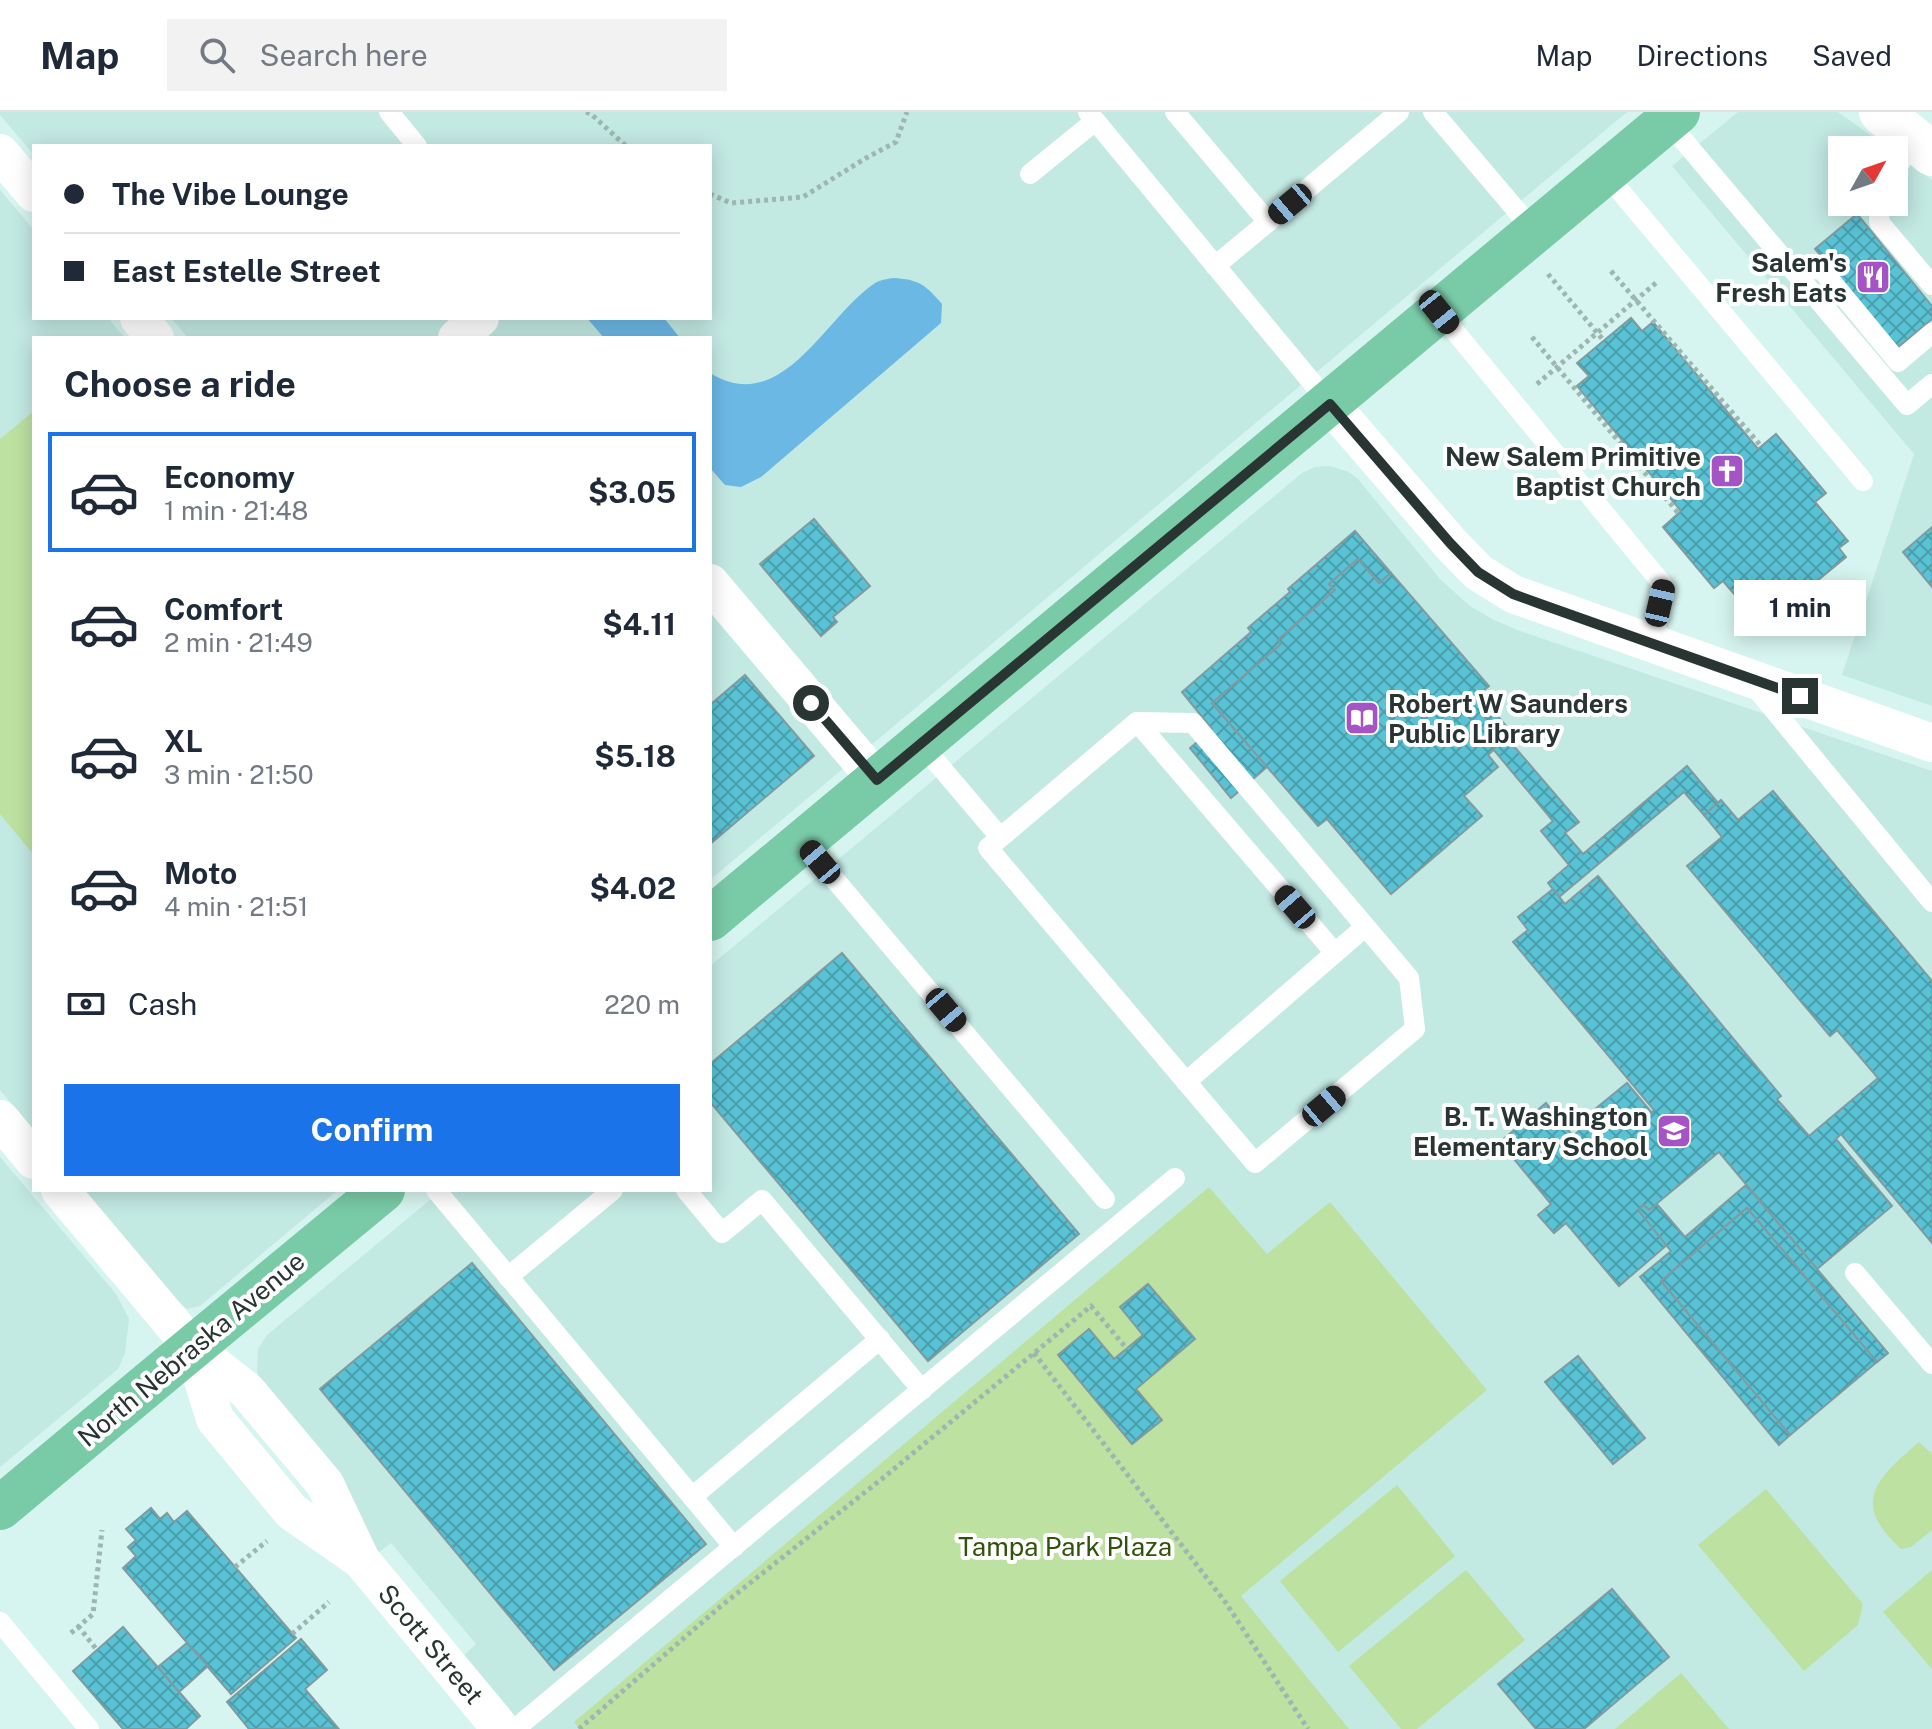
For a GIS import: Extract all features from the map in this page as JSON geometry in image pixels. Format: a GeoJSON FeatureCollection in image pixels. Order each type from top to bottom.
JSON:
{"type":"FeatureCollection","features":[{"type":"Feature","properties":{"kind":"main road"},"geometry":{"type":"LineString","coordinates":[[712,917],[1673,116]]}},
{"type":"Feature","properties":{"kind":"main road","name":"North Nebraska Avenue"},"geometry":{"type":"LineString","coordinates":[[0,1508],[381,1192]]}},
{"type":"Feature","properties":{"kind":"street"},"geometry":{"type":"LineString","coordinates":[[0,153],[32,191]]}},
{"type":"Feature","properties":{"kind":"street"},"geometry":{"type":"LineString","coordinates":[[141,320],[153,336]]}},
{"type":"Feature","properties":{"kind":"street"},"geometry":{"type":"LineString","coordinates":[[460,336],[480,320]]}},
{"type":"Feature","properties":{"kind":"street"},"geometry":{"type":"LineString","coordinates":[[485,320],[500,336]]}},
{"type":"Feature","properties":{"kind":"street"},"geometry":{"type":"LineString","coordinates":[[1330,404],[1450,543],[1478,572],[1513,594],[1932,743]]}},
{"type":"Feature","properties":{"kind":"street"},"geometry":{"type":"LineString","coordinates":[[712,585],[877,780]]}},
{"type":"Feature","properties":{"kind":"street"},"geometry":{"type":"LineString","coordinates":[[0,1119],[32,1158]]}},
{"type":"Feature","properties":{"kind":"street"},"geometry":{"type":"LineString","coordinates":[[62,1192],[193,1348]]}},
{"type":"Feature","properties":{"kind":"street","name":"Scott Street"},"geometry":{"type":"LineString","coordinates":[[193,1348],[247,1391],[325,1484],[361,1560],[496,1726]]}},
{"type":"Feature","properties":{"kind":"lane"},"geometry":{"type":"LineString","coordinates":[[389,112],[415,144]]}},
{"type":"Feature","properties":{"kind":"lane"},"geometry":{"type":"LineString","coordinates":[[1175,112],[1268,222]]}},
{"type":"Feature","properties":{"kind":"lane"},"geometry":{"type":"LineString","coordinates":[[1215,266],[1399,112]]}},
{"type":"Feature","properties":{"kind":"lane"},"geometry":{"type":"LineString","coordinates":[[1433,112],[1535,232]]}},
{"type":"Feature","properties":{"kind":"lane"},"geometry":{"type":"LineString","coordinates":[[1030,174],[1092,116],[1330,404]]}},
{"type":"Feature","properties":{"kind":"lane"},"geometry":{"type":"LineString","coordinates":[[1673,116],[1790,266],[1907,405],[1932,384]]}},
{"type":"Feature","properties":{"kind":"lane"},"geometry":{"type":"LineString","coordinates":[[1605,173],[1863,481]]}},
{"type":"Feature","properties":{"kind":"lane"},"geometry":{"type":"LineString","coordinates":[[1879,216],[1879,222],[1932,285]]}},
{"type":"Feature","properties":{"kind":"lane"},"geometry":{"type":"LineString","coordinates":[[1790,266],[1822,270],[1898,362],[1932,333]]}},
{"type":"Feature","properties":{"kind":"lane"},"geometry":{"type":"LineString","coordinates":[[1439,312],[1664,586],[1652,644]]}},
{"type":"Feature","properties":{"kind":"lane"},"geometry":{"type":"LineString","coordinates":[[1748,678],[1932,902]]}},
{"type":"Feature","properties":{"kind":"lane"},"geometry":{"type":"LineString","coordinates":[[1137,722],[1335,953]]}},
{"type":"Feature","properties":{"kind":"lane"},"geometry":{"type":"LineString","coordinates":[[1137,722],[1193,723],[1409,978],[1415,1029],[1255,1163],[988,848],[1137,722]]}},
{"type":"Feature","properties":{"kind":"lane"},"geometry":{"type":"LineString","coordinates":[[921,744],[1000,837]]}},
{"type":"Feature","properties":{"kind":"lane"},"geometry":{"type":"LineString","coordinates":[[803,842],[1105,1199]]}},
{"type":"Feature","properties":{"kind":"lane"},"geometry":{"type":"LineString","coordinates":[[1186,1082],[1365,927]]}},
{"type":"Feature","properties":{"kind":"lane"},"geometry":{"type":"LineString","coordinates":[[496,1726],[734,1547],[1175,1178]]}},
{"type":"Feature","properties":{"kind":"lane"},"geometry":{"type":"LineString","coordinates":[[438,1192],[734,1547]]}},
{"type":"Feature","properties":{"kind":"lane"},"geometry":{"type":"LineString","coordinates":[[508,1277],[611,1192]]}},
{"type":"Feature","properties":{"kind":"lane"},"geometry":{"type":"LineString","coordinates":[[688,1192],[722,1233],[762,1200],[922,1390]]}},
{"type":"Feature","properties":{"kind":"lane"},"geometry":{"type":"LineString","coordinates":[[1855,1273],[1932,1364]]}},
{"type":"Feature","properties":{"kind":"lane"},"geometry":{"type":"LineString","coordinates":[[692,1497],[880,1339]]}},
{"type":"Feature","properties":{"kind":"lane"},"geometry":{"type":"LineString","coordinates":[[0,1622],[89,1729]]}},
{"type":"Feature","properties":{"kind":"path"},"geometry":{"type":"LineString","coordinates":[[586,112],[624,144]]}},
{"type":"Feature","properties":{"kind":"path"},"geometry":{"type":"LineString","coordinates":[[712,195],[731,203],[803,197],[896,142],[907,112]]}},
{"type":"Feature","properties":{"kind":"path"},"geometry":{"type":"LineString","coordinates":[[1611,271],[1761,446]]}},
{"type":"Feature","properties":{"kind":"path"},"geometry":{"type":"LineString","coordinates":[[1547,274],[1604,341]]}},
{"type":"Feature","properties":{"kind":"path"},"geometry":{"type":"LineString","coordinates":[[1530,390],[1664,277]]}},
{"type":"Feature","properties":{"kind":"path"},"geometry":{"type":"LineString","coordinates":[[1532,337],[1679,514]]}},
{"type":"Feature","properties":{"kind":"path"},"geometry":{"type":"LineString","coordinates":[[579,1729],[721,1606],[883,1478],[1091,1306],[1127,1349]]}},
{"type":"Feature","properties":{"kind":"path"},"geometry":{"type":"LineString","coordinates":[[1034,1353],[1226,1603],[1308,1729]]}},
{"type":"Feature","properties":{"kind":"path"},"geometry":{"type":"LineString","coordinates":[[71,1633],[93,1614],[102,1530]]}},
{"type":"Feature","properties":{"kind":"path"},"geometry":{"type":"LineString","coordinates":[[235,1567],[274,1535]]}},
{"type":"Feature","properties":{"kind":"path"},"geometry":{"type":"LineString","coordinates":[[292,1634],[329,1602]]}},
{"type":"Feature","properties":{"kind":"path"},"geometry":{"type":"LineString","coordinates":[[78,1626],[97,1650]]}},
{"type":"Feature","properties":{"kind":"shaded area"},"geometry":{"type":"Polygon","coordinates":[[[0,112],[1627,112],[712,878],[712,336],[186,336],[173,320],[712,320],[712,144],[32,144],[32,153],[0,112]]]}},
{"type":"Feature","properties":{"kind":"shaded area"},"geometry":{"type":"Polygon","coordinates":[[[1738,112],[1838,112],[1871,136],[1828,136],[1828,216],[1908,216],[1908,162],[1932,180],[1932,706],[1842,675],[1914,454],[1672,166],[1738,112]]]}},
{"type":"Feature","properties":{"kind":"shaded area"},"geometry":{"type":"Polygon","coordinates":[[[0,190],[32,228],[32,320],[110,320],[123,336],[32,336],[32,1128],[0,1090],[0,190]]]}},
{"type":"Feature","properties":{"kind":"shaded area"},"geometry":{"type":"Polygon","coordinates":[[[1330,466],[1349,472],[1358,479],[1440,579],[1470,606],[1494,620],[1932,771],[1932,1729],[526,1729],[464,1655],[476,1644],[391,1543],[378,1553],[261,1387],[257,1371],[258,1349],[267,1335],[440,1192],[712,1192],[712,964],[1302,473],[1315,467],[1330,466]]]}},
{"type":"Feature","properties":{"kind":"shaded area"},"geometry":{"type":"Polygon","coordinates":[[[0,1157],[116,1294],[129,1319],[125,1353],[118,1369],[0,1467],[0,1157]]]}},
{"type":"Feature","properties":{"kind":"shaded area"},"geometry":{"type":"Polygon","coordinates":[[[86,1192],[336,1192],[200,1306],[187,1309],[86,1192]]]}},
{"type":"Feature","properties":{"kind":"green space"},"geometry":{"type":"Polygon","coordinates":[[[32,413],[32,853],[0,814],[0,439],[32,413]]]}},
{"type":"Feature","properties":{"kind":"green space","name":"Tampa Park Plaza"},"geometry":{"type":"Polygon","coordinates":[[[1209,1187],[1267,1254],[1330,1202],[1487,1390],[1241,1596],[1349,1729],[579,1729],[574,1722],[1209,1187]]]}},
{"type":"Feature","properties":{"kind":"green space"},"geometry":{"type":"Polygon","coordinates":[[[1919,1442],[1932,1454],[1932,1530],[1911,1547],[1901,1549],[1876,1518],[1873,1504],[1875,1492],[1891,1468],[1919,1442]]]}},
{"type":"Feature","properties":{"kind":"green space"},"geometry":{"type":"Polygon","coordinates":[[[1397,1485],[1455,1556],[1338,1652],[1280,1581],[1397,1485]]]}},
{"type":"Feature","properties":{"kind":"green space"},"geometry":{"type":"Polygon","coordinates":[[[1766,1489],[1863,1604],[1858,1625],[1804,1671],[1698,1545],[1766,1489]]]}},
{"type":"Feature","properties":{"kind":"green space"},"geometry":{"type":"Polygon","coordinates":[[[1466,1570],[1525,1640],[1417,1729],[1401,1729],[1349,1666],[1466,1570]]]}},
{"type":"Feature","properties":{"kind":"green space"},"geometry":{"type":"Polygon","coordinates":[[[1932,1570],[1932,1669],[1883,1612],[1932,1570]]]}},
{"type":"Feature","properties":{"kind":"green space"},"geometry":{"type":"Polygon","coordinates":[[[1681,1673],[1729,1729],[1615,1729],[1681,1673]]]}},
{"type":"Feature","properties":{"kind":"water"},"geometry":{"type":"Polygon","coordinates":[[[893,278],[921,284],[942,304],[941,323],[761,477],[741,487],[725,485],[712,470],[712,374],[736,383],[759,383],[781,373],[801,357],[857,298],[881,280],[893,278]]]}},
{"type":"Feature","properties":{"kind":"water"},"geometry":{"type":"Polygon","coordinates":[[[589,320],[666,320],[678,336],[602,336],[589,320]]]}},
{"type":"Feature","properties":{"kind":"building","name":"Salem's Fresh Eats"},"geometry":{"type":"Polygon","coordinates":[[[1855,216],[1859,216],[1932,306],[1932,319],[1897,348],[1815,249],[1855,216]]]}},
{"type":"Feature","properties":{"kind":"building","name":"New Salem Primitive Baptist Church"},"geometry":{"type":"Polygon","coordinates":[[[1631,318],[1642,331],[1653,322],[1758,449],[1776,434],[1826,493],[1815,502],[1848,541],[1839,548],[1846,557],[1783,609],[1772,596],[1761,605],[1752,592],[1741,602],[1723,581],[1714,588],[1663,527],[1681,511],[1577,386],[1589,376],[1577,363],[1631,318]]]}},
{"type":"Feature","properties":{"kind":"building"},"geometry":{"type":"Polygon","coordinates":[[[814,519],[870,586],[833,617],[837,622],[821,636],[760,564],[814,519]]]}},
{"type":"Feature","properties":{"kind":"building"},"geometry":{"type":"Polygon","coordinates":[[[1932,527],[1932,587],[1903,552],[1932,527]]]}},
{"type":"Feature","properties":{"kind":"building"},"geometry":{"type":"Polygon","coordinates":[[[1355,531],[1391,573],[1379,583],[1358,559],[1329,584],[1335,590],[1278,640],[1281,644],[1212,703],[1267,767],[1231,798],[1190,748],[1212,729],[1182,692],[1251,632],[1248,628],[1290,592],[1288,589],[1355,531]]]}},
{"type":"Feature","properties":{"kind":"building","name":"Robert W Saunders Public Library"},"geometry":{"type":"Polygon","coordinates":[[[1358,559],[1379,583],[1391,573],[1489,686],[1479,694],[1512,733],[1488,755],[1498,767],[1464,796],[1482,816],[1391,894],[1327,819],[1318,826],[1212,703],[1281,644],[1278,640],[1335,590],[1329,584],[1358,559]]]}},
{"type":"Feature","properties":{"kind":"building"},"geometry":{"type":"Polygon","coordinates":[[[745,675],[814,756],[712,842],[712,703],[745,675]]]}},
{"type":"Feature","properties":{"kind":"building"},"geometry":{"type":"Polygon","coordinates":[[[1507,738],[1579,822],[1565,833],[1583,854],[1687,766],[1718,803],[1704,815],[1684,792],[1559,897],[1548,883],[1569,865],[1541,831],[1553,821],[1493,749],[1507,738]]]}},
{"type":"Feature","properties":{"kind":"building"},"geometry":{"type":"Polygon","coordinates":[[[1773,791],[1932,981],[1932,1243],[1841,1134],[1836,1139],[1892,1206],[1817,1269],[1719,1152],[1649,1210],[1644,1205],[1638,1210],[1667,1245],[1619,1286],[1566,1223],[1554,1233],[1538,1215],[1551,1204],[1500,1142],[1546,1103],[1573,1136],[1581,1129],[1577,1124],[1627,1083],[1652,1113],[1654,1110],[1513,942],[1528,930],[1518,917],[1553,889],[1565,904],[1598,876],[1781,1096],[1777,1099],[1809,1136],[1878,1078],[1837,1030],[1830,1036],[1687,866],[1722,837],[1704,815],[1721,800],[1738,820],[1773,791]]]}},
{"type":"Feature","properties":{"kind":"building"},"geometry":{"type":"Polygon","coordinates":[[[842,953],[1079,1234],[928,1361],[712,1104],[712,1062],[842,953]]]}},
{"type":"Feature","properties":{"kind":"building"},"geometry":{"type":"Polygon","coordinates":[[[1746,1185],[1888,1353],[1877,1362],[1747,1208],[1661,1281],[1790,1435],[1779,1445],[1640,1277],[1671,1251],[1638,1210],[1644,1205],[1649,1210],[1657,1204],[1685,1237],[1746,1185]]]}},
{"type":"Feature","properties":{"kind":"building"},"geometry":{"type":"Polygon","coordinates":[[[1747,1208],[1877,1362],[1790,1435],[1661,1281],[1747,1208]]]}},
{"type":"Feature","properties":{"kind":"building"},"geometry":{"type":"Polygon","coordinates":[[[472,1263],[706,1544],[554,1670],[320,1389],[472,1263]]]}},
{"type":"Feature","properties":{"kind":"building"},"geometry":{"type":"Polygon","coordinates":[[[1148,1284],[1195,1339],[1136,1389],[1162,1420],[1132,1444],[1058,1355],[1089,1329],[1114,1359],[1143,1335],[1120,1307],[1148,1284]]]}},
{"type":"Feature","properties":{"kind":"building"},"geometry":{"type":"Polygon","coordinates":[[[1578,1356],[1645,1438],[1613,1464],[1545,1382],[1578,1356]]]}},
{"type":"Feature","properties":{"kind":"building"},"geometry":{"type":"Polygon","coordinates":[[[151,1508],[160,1519],[167,1513],[174,1522],[187,1511],[296,1638],[231,1694],[123,1568],[136,1556],[128,1547],[136,1540],[126,1529],[151,1508]]]}},
{"type":"Feature","properties":{"kind":"building"},"geometry":{"type":"Polygon","coordinates":[[[1612,1589],[1669,1657],[1584,1729],[1536,1729],[1498,1684],[1612,1589]]]}},
{"type":"Feature","properties":{"kind":"building"},"geometry":{"type":"Polygon","coordinates":[[[123,1627],[200,1716],[186,1729],[123,1729],[73,1671],[123,1627]]]}},
{"type":"Feature","properties":{"kind":"building"},"geometry":{"type":"Polygon","coordinates":[[[301,1639],[327,1670],[305,1689],[338,1728],[249,1729],[227,1702],[301,1639]]]}},
{"type":"Feature","properties":{"kind":"building"},"geometry":{"type":"Polygon","coordinates":[[[187,1643],[208,1666],[179,1692],[158,1667],[187,1643]]]}},
{"type":"Feature","properties":{"kind":"place","name":"Salem's Fresh Eats"},"geometry":{"type":"Point","coordinates":[1873,277]}},
{"type":"Feature","properties":{"kind":"place","name":"New Salem Primitive Baptist Church"},"geometry":{"type":"Point","coordinates":[1727,471]}},
{"type":"Feature","properties":{"kind":"place","name":"Robert W Saunders Public Library"},"geometry":{"type":"Point","coordinates":[1362,718]}},
{"type":"Feature","properties":{"kind":"place","name":"B. T. Washington Elementary School"},"geometry":{"type":"Point","coordinates":[1674,1131]}},
{"type":"Feature","properties":{"kind":"route"},"geometry":{"type":"LineString","coordinates":[[811,703],[877,780],[1330,404],[1450,543],[1478,572],[1495,583],[1513,594],[1800,696]]}}]}
